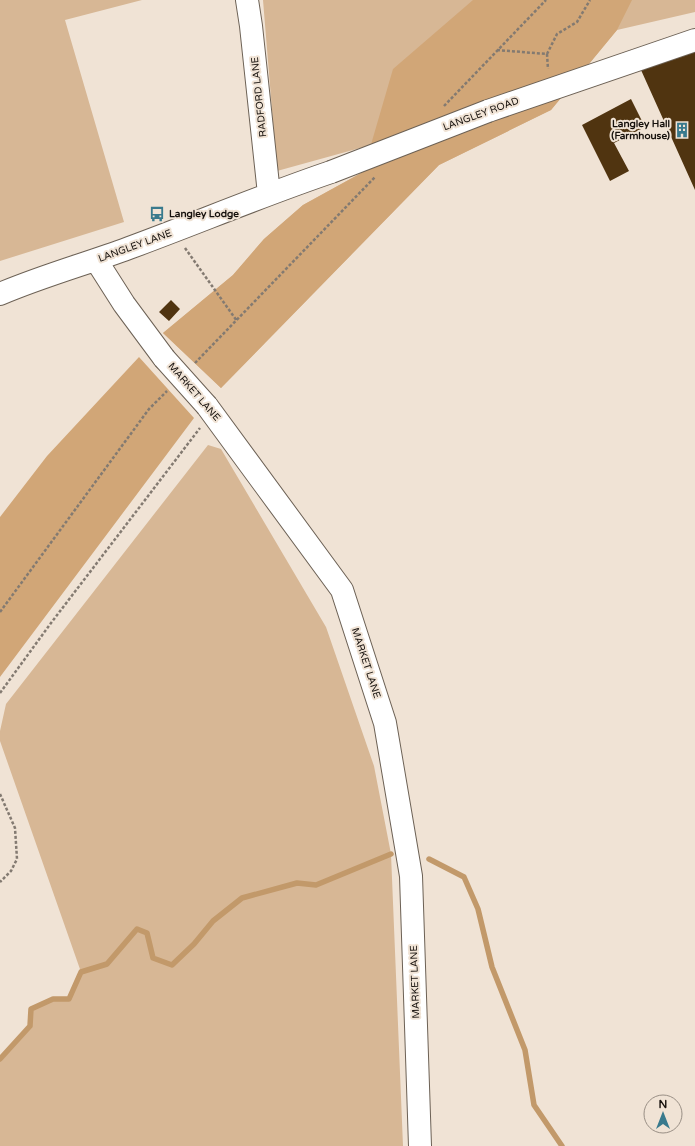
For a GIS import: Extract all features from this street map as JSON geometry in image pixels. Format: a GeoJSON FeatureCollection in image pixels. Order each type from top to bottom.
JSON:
{"type":"FeatureCollection","features":[{"type":"Feature","properties":{"kind":"street","name":"RADFORD LANE"},"geometry":{"type":"LineString","coordinates":[[247,0],[269,194]]}},
{"type":"Feature","properties":{"kind":"street","name":"LANGLEY ROAD"},"geometry":{"type":"LineString","coordinates":[[269,194],[331,172],[488,111],[695,40]]}},
{"type":"Feature","properties":{"kind":"street","name":"LANGLEY LANE"},"geometry":{"type":"LineString","coordinates":[[0,294],[34,280],[96,260],[173,232],[269,194]]}},
{"type":"Feature","properties":{"kind":"street","name":"MARKET LANE"},"geometry":{"type":"LineString","coordinates":[[96,260],[124,304],[164,358],[210,409],[342,590],[385,723],[411,876],[420,1146]]}},
{"type":"Feature","properties":{"kind":"path"},"geometry":{"type":"LineString","coordinates":[[551,89],[548,54],[557,34],[577,22],[590,0]]}},
{"type":"Feature","properties":{"kind":"path"},"geometry":{"type":"LineString","coordinates":[[497,50],[548,54]]}},
{"type":"Feature","properties":{"kind":"path"},"geometry":{"type":"LineString","coordinates":[[173,232],[237,321],[193,365]]}},
{"type":"Feature","properties":{"kind":"path"},"geometry":{"type":"LineString","coordinates":[[0,612],[149,409],[171,387]]}},
{"type":"Feature","properties":{"kind":"path"},"geometry":{"type":"LineString","coordinates":[[0,693],[210,409]]}},
{"type":"Feature","properties":{"kind":"path"},"geometry":{"type":"LineString","coordinates":[[0,794],[15,828],[17,859],[11,871],[0,882]]}},
{"type":"Feature","properties":{"kind":"shaded area"},"geometry":{"type":"Polygon","coordinates":[[[0,0],[142,0],[65,20],[124,222],[0,261],[0,0]]]}},
{"type":"Feature","properties":{"kind":"shaded area"},"geometry":{"type":"Polygon","coordinates":[[[263,0],[695,0],[695,12],[617,30],[551,110],[439,165],[221,388],[163,333],[233,275],[264,239],[303,205],[363,172],[371,145],[277,171],[263,0]]]}},
{"type":"Feature","properties":{"kind":"shaded area"},"geometry":{"type":"Polygon","coordinates":[[[473,0],[632,0],[617,30],[551,110],[439,165],[221,388],[163,333],[233,275],[264,239],[303,205],[363,172],[393,69],[473,0]]]}},
{"type":"Feature","properties":{"kind":"shaded area"},"geometry":{"type":"Polygon","coordinates":[[[139,357],[194,418],[0,677],[0,517],[47,456],[139,357]]]}},
{"type":"Feature","properties":{"kind":"shaded area"},"geometry":{"type":"Polygon","coordinates":[[[208,445],[221,449],[326,627],[374,766],[391,854],[403,1146],[0,1146],[0,1059],[30,1026],[31,1009],[53,999],[69,999],[81,972],[0,741],[0,731],[6,704],[208,445]]]}},
{"type":"Feature","properties":{"kind":"building","name":"Langley Hall (Farmhouse)"},"geometry":{"type":"Polygon","coordinates":[[[695,48],[695,190],[641,70],[695,48]]]}},
{"type":"Feature","properties":{"kind":"building"},"geometry":{"type":"Polygon","coordinates":[[[631,99],[645,127],[614,143],[629,171],[610,181],[582,125],[631,99]]]}},
{"type":"Feature","properties":{"kind":"building"},"geometry":{"type":"Polygon","coordinates":[[[171,300],[180,309],[169,321],[159,312],[171,300]]]}},
{"type":"Feature","properties":{"kind":"waterway"},"geometry":{"type":"LineString","coordinates":[[0,1059],[30,1026],[31,1009],[53,999],[69,999],[81,972],[107,964],[137,929],[147,933],[153,958],[172,965],[194,944],[213,921],[242,898],[297,883],[316,885],[391,854]]}},
{"type":"Feature","properties":{"kind":"waterway"},"geometry":{"type":"LineString","coordinates":[[429,859],[464,877],[478,909],[492,967],[525,1050],[534,1105],[562,1146]]}},
{"type":"Feature","properties":{"kind":"place","name":"Langley Hall (Farmhouse)"},"geometry":{"type":"Point","coordinates":[682,130]}},
{"type":"Feature","properties":{"kind":"place","name":"Langley Lodge"},"geometry":{"type":"Point","coordinates":[157,214]}}]}
